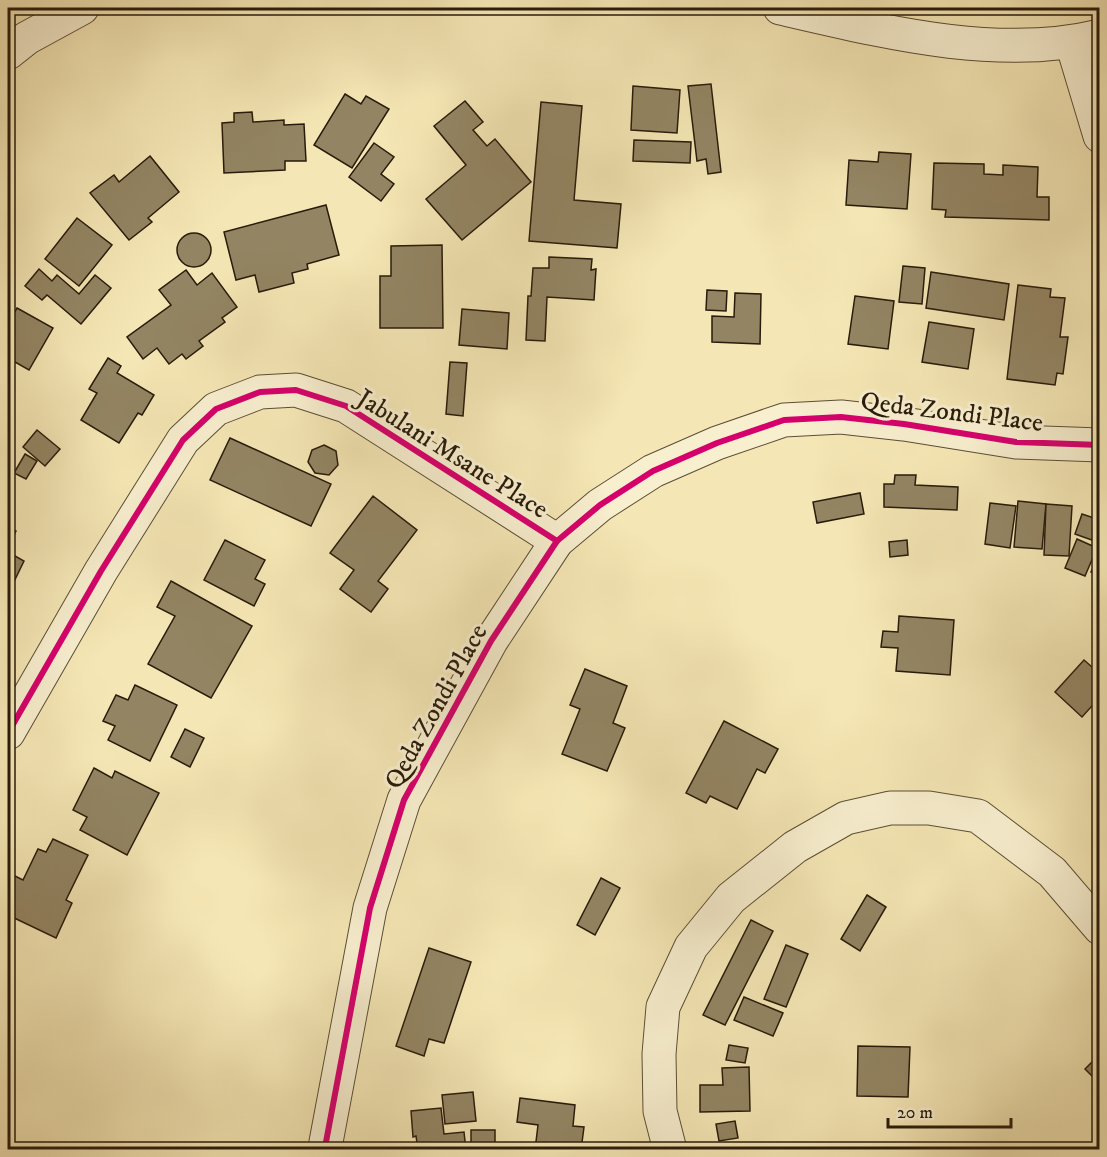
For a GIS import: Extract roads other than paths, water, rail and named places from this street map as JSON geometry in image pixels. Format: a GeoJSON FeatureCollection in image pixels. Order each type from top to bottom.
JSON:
{"type":"FeatureCollection","features":[{"type":"Feature","properties":{"kind":"street"},"geometry":{"type":"LineString","coordinates":[[8,53],[27,38],[82,8]]}},
{"type":"Feature","properties":{"kind":"street"},"geometry":{"type":"LineString","coordinates":[[780,8],[885,32],[1004,47],[1086,40],[1100,136]]}},
{"type":"Feature","properties":{"kind":"street","name":"Jabulani Msane Place"},"geometry":{"type":"LineString","coordinates":[[8,733],[101,571],[183,440],[216,409],[260,392],[296,390],[346,406],[557,541]]}},
{"type":"Feature","properties":{"kind":"street","name":"Qeda Zondi Place"},"geometry":{"type":"LineString","coordinates":[[319,1147],[370,908],[404,800],[491,641],[557,541],[600,504],[653,471],[717,443],[784,420],[841,417],[1016,441],[1100,445]]}},
{"type":"Feature","properties":{"kind":"street"},"geometry":{"type":"LineString","coordinates":[[670,1149],[660,1111],[659,1054],[663,1007],[691,947],[731,898],[795,847],[846,819],[890,808],[929,808],[978,816],[1052,872],[1100,928]]}}]}
